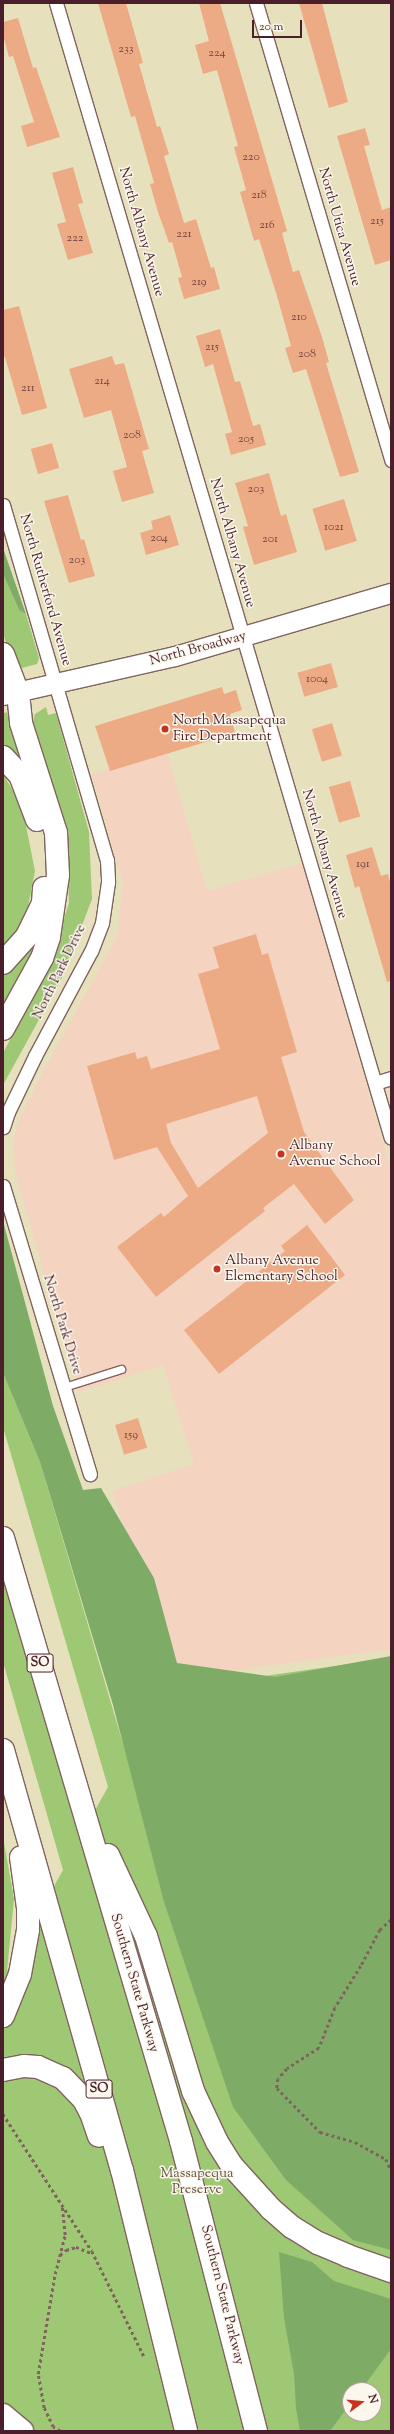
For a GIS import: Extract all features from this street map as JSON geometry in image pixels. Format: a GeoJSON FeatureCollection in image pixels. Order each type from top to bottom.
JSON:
{"type":"FeatureCollection","features":[{"type":"Feature","properties":{"kind":"highway"},"geometry":{"type":"LineString","coordinates":[[3,654],[10,694],[21,705],[21,722],[56,833],[58,875],[49,937],[44,951],[3,1029]]}},
{"type":"Feature","properties":{"kind":"highway"},"geometry":{"type":"LineString","coordinates":[[3,757],[20,775],[33,808],[42,840],[45,876],[43,903],[27,936],[3,962]]}},
{"type":"Feature","properties":{"kind":"highway","name":"Southern State Parkway"},"geometry":{"type":"LineString","coordinates":[[3,1538],[181,2141],[256,2431]]}},
{"type":"Feature","properties":{"kind":"highway","name":"SO"},"geometry":{"type":"LineString","coordinates":[[3,1750],[122,2170],[186,2431]]}},
{"type":"Feature","properties":{"kind":"highway"},"geometry":{"type":"LineString","coordinates":[[76,1788],[146,1936],[193,2091],[217,2142],[229,2160],[270,2209],[292,2227],[318,2242],[348,2256],[391,2271]]}},
{"type":"Feature","properties":{"kind":"highway"},"geometry":{"type":"LineString","coordinates":[[3,1792],[22,1863],[28,1908],[28,1930],[20,1974],[3,2016]]}},
{"type":"Feature","properties":{"kind":"highway"},"geometry":{"type":"LineString","coordinates":[[3,2070],[24,2066],[38,2067],[63,2078],[74,2088],[91,2113],[120,2210],[166,2353]]}},
{"type":"Feature","properties":{"kind":"highway"},"geometry":{"type":"LineString","coordinates":[[3,2408],[14,2424]]}},
{"type":"Feature","properties":{"kind":"main road","name":"North Broadway"},"geometry":{"type":"LineString","coordinates":[[10,694],[176,656],[391,593]]}},
{"type":"Feature","properties":{"kind":"street","name":"North Albany Avenue"},"geometry":{"type":"LineString","coordinates":[[56,3],[391,1138]]}},
{"type":"Feature","properties":{"kind":"street","name":"North Utica Avenue"},"geometry":{"type":"LineString","coordinates":[[256,3],[391,460]]}},
{"type":"Feature","properties":{"kind":"street","name":"North Rutherford Avenue"},"geometry":{"type":"LineString","coordinates":[[3,505],[56,684]]}},
{"type":"Feature","properties":{"kind":"street","name":"North Park Drive"},"geometry":{"type":"LineString","coordinates":[[3,1127],[8,1112],[35,1056],[91,951],[102,922],[108,882],[107,860],[56,684]]}},
{"type":"Feature","properties":{"kind":"street"},"geometry":{"type":"LineString","coordinates":[[375,1083],[391,1078]]}},
{"type":"Feature","properties":{"kind":"street","name":"North Park Drive"},"geometry":{"type":"LineString","coordinates":[[3,1186],[90,1474]]}},
{"type":"Feature","properties":{"kind":"lane"},"geometry":{"type":"LineString","coordinates":[[64,1387],[121,1369]]}},
{"type":"Feature","properties":{"kind":"path"},"geometry":{"type":"LineString","coordinates":[[391,1920],[380,1930],[362,1966],[335,2008],[319,2048],[287,2069],[278,2079],[277,2088],[320,2132],[355,2142],[386,2159],[391,2170]]}},
{"type":"Feature","properties":{"kind":"path"},"geometry":{"type":"LineString","coordinates":[[3,2114],[94,2254],[144,2356]]}},
{"type":"Feature","properties":{"kind":"path"},"geometry":{"type":"LineString","coordinates":[[60,2431],[53,2427],[44,2408],[38,2374],[52,2287],[66,2235],[62,2205]]}},
{"type":"Feature","properties":{"kind":"path"},"geometry":{"type":"LineString","coordinates":[[60,2256],[66,2250],[76,2247],[94,2254]]}},
{"type":"Feature","properties":{"kind":"shaded area","name":"Albany Avenue Elementary School"},"geometry":{"type":"Polygon","coordinates":[[[167,752],[207,891],[303,863],[391,1171],[391,1649],[172,1679],[112,1491],[194,1464],[163,1365],[79,1392],[15,1173],[13,1143],[17,1124],[46,1066],[117,937],[123,883],[92,774],[167,752]]]}},
{"type":"Feature","properties":{"kind":"green space"},"geometry":{"type":"Polygon","coordinates":[[[3,548],[26,614],[19,610],[3,574],[3,548]]]}},
{"type":"Feature","properties":{"kind":"green space"},"geometry":{"type":"Polygon","coordinates":[[[3,574],[19,610],[26,614],[39,658],[37,664],[22,668],[11,659],[3,633],[3,574]]]}},
{"type":"Feature","properties":{"kind":"green space"},"geometry":{"type":"Polygon","coordinates":[[[46,707],[48,715],[56,713],[89,832],[92,899],[62,978],[3,1085],[3,1053],[47,970],[69,903],[66,836],[32,724],[35,714],[46,707]]]}},
{"type":"Feature","properties":{"kind":"green space"},"geometry":{"type":"Polygon","coordinates":[[[18,711],[38,799],[3,747],[3,713],[18,711]]]}},
{"type":"Feature","properties":{"kind":"green space"},"geometry":{"type":"Polygon","coordinates":[[[3,774],[22,806],[35,871],[24,928],[3,952],[3,774]]]}},
{"type":"Feature","properties":{"kind":"green space"},"geometry":{"type":"Polygon","coordinates":[[[49,910],[42,946],[3,1019],[3,974],[34,946],[49,910]]]}},
{"type":"Feature","properties":{"kind":"green space"},"geometry":{"type":"Polygon","coordinates":[[[3,1221],[53,1406],[83,1490],[101,1488],[154,1578],[177,1663],[275,1677],[391,1656],[391,2250],[353,2240],[286,2180],[233,2107],[164,1902],[113,1705],[40,1462],[3,1373],[3,1221]]]}},
{"type":"Feature","properties":{"kind":"green space","name":"Massapequa Preserve"},"geometry":{"type":"Polygon","coordinates":[[[3,1373],[40,1462],[126,1754],[160,1691],[391,1658],[391,2431],[3,2431],[3,1837],[14,1899],[7,1971],[63,1870],[3,1662],[3,1572],[81,1835],[108,1787],[3,1427],[3,1373]]]}},
{"type":"Feature","properties":{"kind":"green space"},"geometry":{"type":"Polygon","coordinates":[[[279,2252],[312,2262],[334,2281],[391,2299],[391,2349],[367,2382],[342,2382],[342,2415],[330,2431],[300,2431],[296,2408],[294,2374],[284,2318],[279,2252]]]}},
{"type":"Feature","properties":{"kind":"building"},"geometry":{"type":"Polygon","coordinates":[[[98,3],[126,3],[143,63],[139,64],[157,127],[160,126],[169,154],[164,156],[184,223],[196,219],[211,268],[214,267],[220,289],[184,299],[178,278],[182,277],[172,242],[169,243],[158,212],[150,184],[154,183],[135,116],[131,117],[98,3]]]}},
{"type":"Feature","properties":{"kind":"building"},"geometry":{"type":"Polygon","coordinates":[[[199,3],[220,3],[287,231],[282,233],[293,272],[299,270],[322,337],[329,362],[326,363],[359,472],[340,477],[306,369],[293,373],[285,348],[291,346],[277,296],[259,239],[254,241],[240,192],[246,190],[234,147],[238,146],[217,70],[203,74],[195,45],[209,41],[199,3]]]}},
{"type":"Feature","properties":{"kind":"building"},"geometry":{"type":"Polygon","coordinates":[[[299,3],[322,3],[348,102],[329,108],[299,3]]]}},
{"type":"Feature","properties":{"kind":"building"},"geometry":{"type":"Polygon","coordinates":[[[18,18],[33,68],[36,67],[60,137],[27,147],[21,126],[34,122],[13,56],[9,57],[3,35],[3,22],[18,18]]]}},
{"type":"Feature","properties":{"kind":"building"},"geometry":{"type":"Polygon","coordinates":[[[365,128],[370,145],[364,146],[382,210],[391,207],[391,260],[375,265],[337,136],[365,128]]]}},
{"type":"Feature","properties":{"kind":"building"},"geometry":{"type":"Polygon","coordinates":[[[73,167],[83,203],[78,204],[93,253],[68,260],[57,224],[66,222],[52,173],[73,167]]]}},
{"type":"Feature","properties":{"kind":"building"},"geometry":{"type":"Polygon","coordinates":[[[19,306],[47,408],[22,415],[5,357],[3,357],[3,310],[19,306]]]}},
{"type":"Feature","properties":{"kind":"building"},"geometry":{"type":"Polygon","coordinates":[[[220,329],[235,382],[240,381],[253,426],[260,424],[266,445],[231,455],[225,434],[232,432],[213,364],[205,367],[196,336],[220,329]]]}},
{"type":"Feature","properties":{"kind":"building"},"geometry":{"type":"Polygon","coordinates":[[[112,356],[115,365],[124,363],[149,449],[142,451],[154,493],[122,502],[113,471],[127,467],[111,410],[84,418],[69,369],[112,356]]]}},
{"type":"Feature","properties":{"kind":"building"},"geometry":{"type":"Polygon","coordinates":[[[52,443],[59,468],[38,474],[31,449],[52,443]]]}},
{"type":"Feature","properties":{"kind":"building"},"geometry":{"type":"Polygon","coordinates":[[[269,473],[281,516],[286,514],[297,552],[254,565],[243,527],[248,526],[235,483],[269,473]]]}},
{"type":"Feature","properties":{"kind":"building"},"geometry":{"type":"Polygon","coordinates":[[[68,495],[81,540],[84,539],[95,576],[69,583],[44,501],[68,495]]]}},
{"type":"Feature","properties":{"kind":"building"},"geometry":{"type":"Polygon","coordinates":[[[344,499],[357,541],[325,551],[312,509],[344,499]]]}},
{"type":"Feature","properties":{"kind":"building"},"geometry":{"type":"Polygon","coordinates":[[[170,515],[179,545],[146,555],[140,533],[153,529],[151,521],[170,515]]]}},
{"type":"Feature","properties":{"kind":"building"},"geometry":{"type":"Polygon","coordinates":[[[331,663],[338,687],[304,697],[297,673],[331,663]]]}},
{"type":"Feature","properties":{"kind":"building","name":"North Massapequa Fire Department"},"geometry":{"type":"Polygon","coordinates":[[[222,687],[224,694],[236,690],[242,710],[230,714],[235,733],[110,771],[95,726],[222,687]]]}},
{"type":"Feature","properties":{"kind":"building"},"geometry":{"type":"Polygon","coordinates":[[[332,723],[342,756],[322,762],[312,729],[332,723]]]}},
{"type":"Feature","properties":{"kind":"building"},"geometry":{"type":"Polygon","coordinates":[[[350,781],[360,817],[339,823],[329,787],[350,781]]]}},
{"type":"Feature","properties":{"kind":"building"},"geometry":{"type":"Polygon","coordinates":[[[372,847],[381,876],[388,874],[391,886],[391,981],[387,982],[359,886],[355,888],[346,855],[372,847]]]}},
{"type":"Feature","properties":{"kind":"building","name":"Albany Avenue School"},"geometry":{"type":"Polygon","coordinates":[[[256,934],[262,955],[268,953],[297,1052],[281,1057],[304,1132],[354,1200],[325,1224],[294,1184],[263,1208],[265,1211],[156,1297],[117,1247],[161,1213],[164,1217],[188,1196],[157,1147],[114,1160],[87,1066],[135,1052],[137,1059],[147,1056],[151,1069],[220,1049],[198,974],[219,968],[213,947],[256,934]],[[257,1096],[166,1124],[171,1143],[198,1188],[268,1133],[257,1096]]]}},
{"type":"Feature","properties":{"kind":"building"},"geometry":{"type":"Polygon","coordinates":[[[307,1225],[345,1275],[219,1374],[184,1330],[285,1251],[281,1246],[307,1225]]]}},
{"type":"Feature","properties":{"kind":"building"},"geometry":{"type":"Polygon","coordinates":[[[138,1418],[147,1448],[124,1455],[115,1425],[138,1418]]]}},
{"type":"Feature","properties":{"kind":"place","name":"North Massapequa Fire Department"},"geometry":{"type":"Point","coordinates":[165,729]}},
{"type":"Feature","properties":{"kind":"place","name":"Albany Avenue School"},"geometry":{"type":"Point","coordinates":[281,1154]}},
{"type":"Feature","properties":{"kind":"place","name":"Albany Avenue Elementary School"},"geometry":{"type":"Point","coordinates":[217,1269]}}]}
